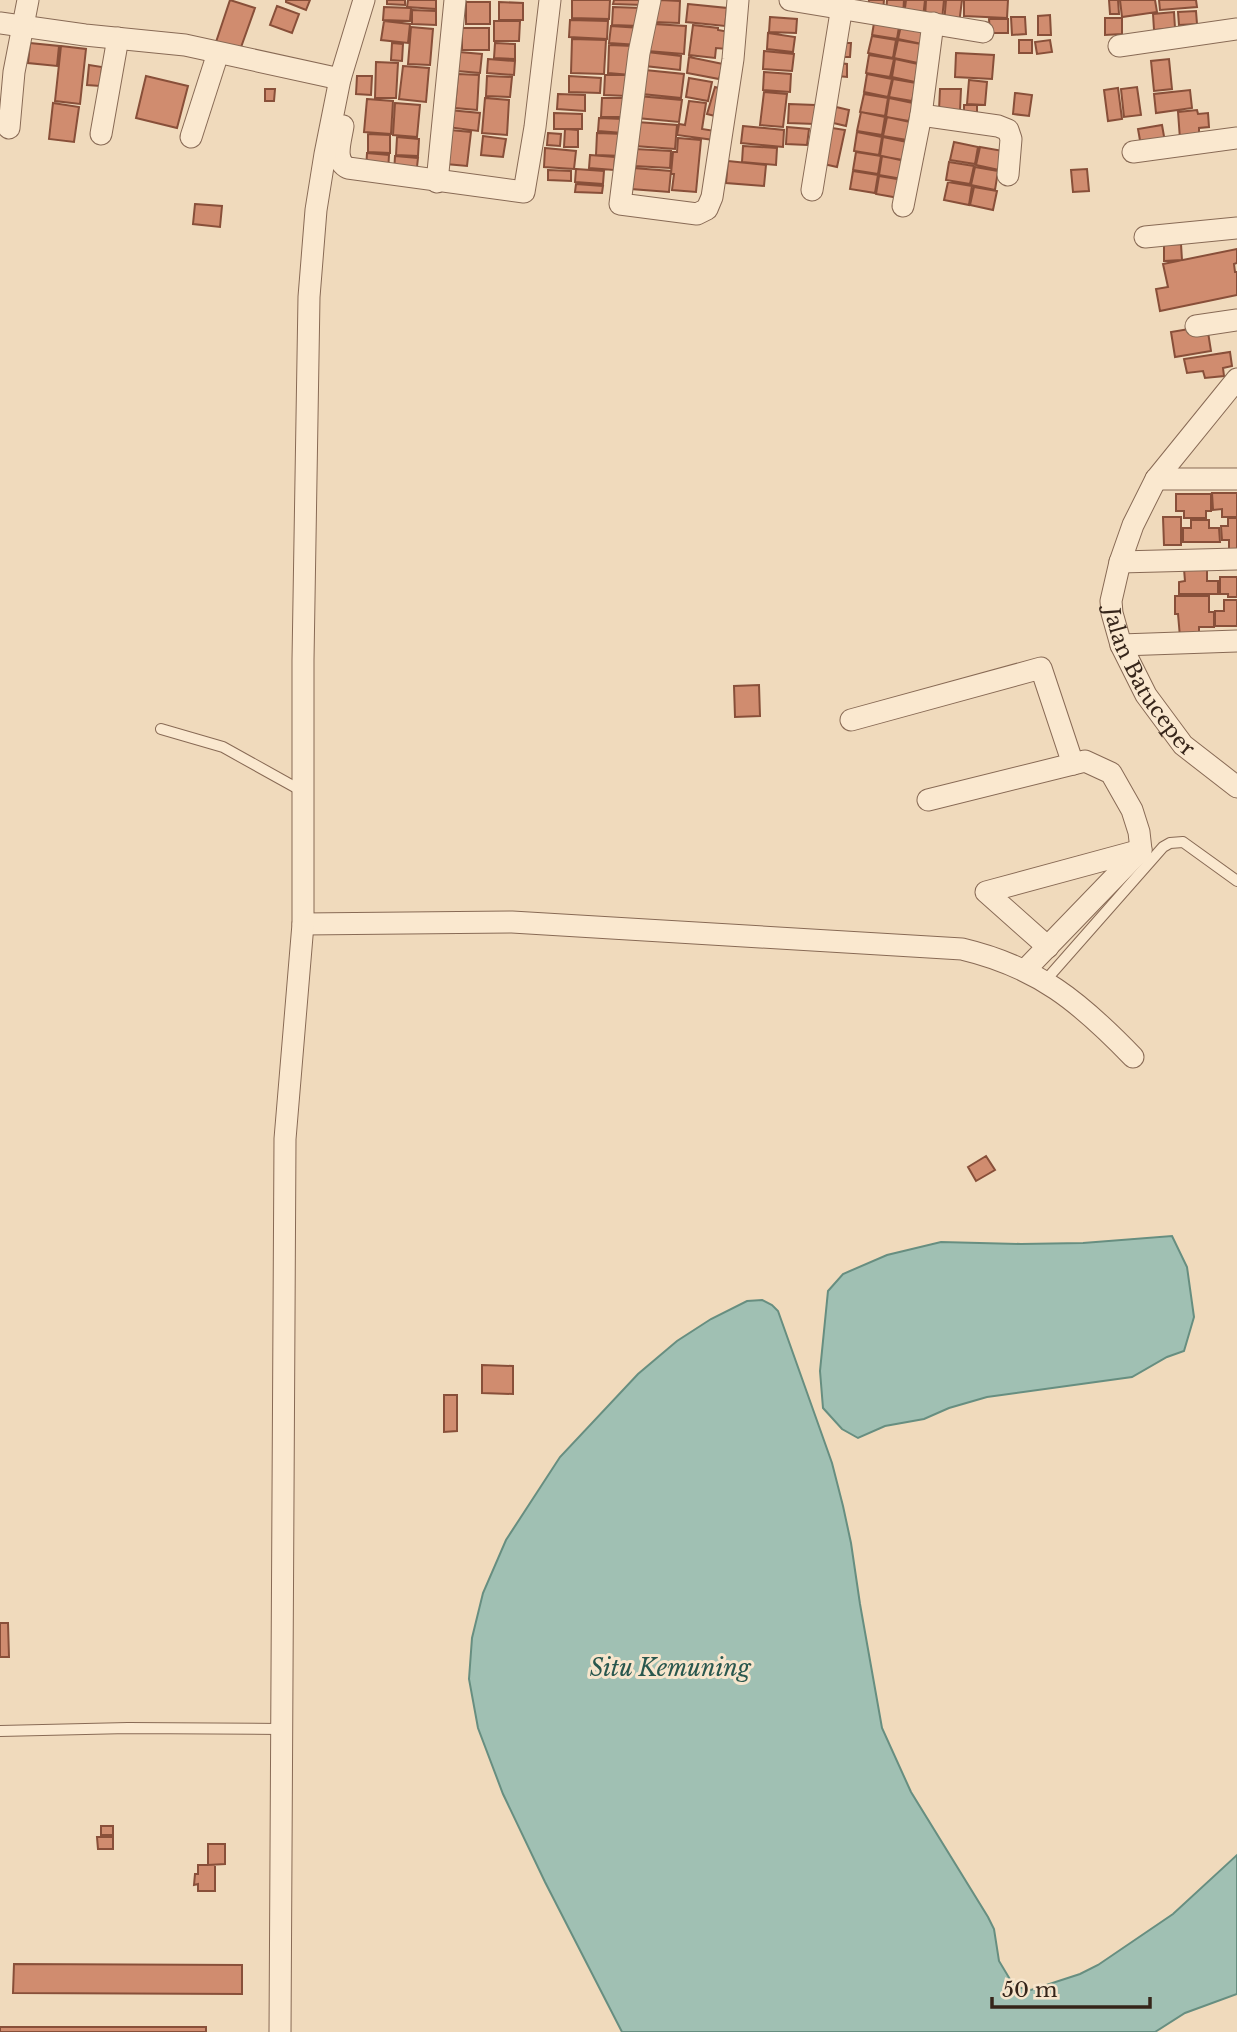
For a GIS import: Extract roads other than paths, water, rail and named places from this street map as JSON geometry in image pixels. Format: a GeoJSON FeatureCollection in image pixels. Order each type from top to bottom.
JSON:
{"type":"FeatureCollection","features":[{"type":"Feature","properties":{"kind":"street"},"geometry":{"type":"LineString","coordinates":[[9,128],[14,72],[28,0]]}},
{"type":"Feature","properties":{"kind":"street"},"geometry":{"type":"LineString","coordinates":[[280,2032],[285,1139],[303,924],[302,791],[309,297],[316,210],[340,79],[364,0]]}},
{"type":"Feature","properties":{"kind":"street"},"geometry":{"type":"LineString","coordinates":[[374,0],[349,96],[340,160],[342,165],[524,192],[550,0]]}},
{"type":"Feature","properties":{"kind":"street"},"geometry":{"type":"LineString","coordinates":[[437,181],[455,0]]}},
{"type":"Feature","properties":{"kind":"street"},"geometry":{"type":"LineString","coordinates":[[650,0],[638,65],[620,204],[700,214],[711,203],[715,184],[733,59],[738,0]]}},
{"type":"Feature","properties":{"kind":"street"},"geometry":{"type":"LineString","coordinates":[[790,0],[843,5],[983,32]]}},
{"type":"Feature","properties":{"kind":"street"},"geometry":{"type":"LineString","coordinates":[[812,190],[843,5]]}},
{"type":"Feature","properties":{"kind":"street"},"geometry":{"type":"LineString","coordinates":[[0,23],[185,45],[340,79]]}},
{"type":"Feature","properties":{"kind":"street"},"geometry":{"type":"LineString","coordinates":[[903,206],[921,115],[933,23]]}},
{"type":"Feature","properties":{"kind":"street"},"geometry":{"type":"LineString","coordinates":[[1119,46],[1237,29]]}},
{"type":"Feature","properties":{"kind":"street"},"geometry":{"type":"LineString","coordinates":[[102,134],[118,38]]}},
{"type":"Feature","properties":{"kind":"street"},"geometry":{"type":"LineString","coordinates":[[191,137],[219,53]]}},
{"type":"Feature","properties":{"kind":"street"},"geometry":{"type":"LineString","coordinates":[[921,115],[998,126],[1008,130],[1011,139],[1009,175]]}},
{"type":"Feature","properties":{"kind":"street"},"geometry":{"type":"LineString","coordinates":[[1133,152],[1237,138]]}},
{"type":"Feature","properties":{"kind":"street"},"geometry":{"type":"LineString","coordinates":[[1145,237],[1237,228]]}},
{"type":"Feature","properties":{"kind":"street"},"geometry":{"type":"LineString","coordinates":[[1196,326],[1237,320]]}},
{"type":"Feature","properties":{"kind":"street","name":"Jalan Batuceper"},"geometry":{"type":"LineString","coordinates":[[1237,379],[1156,479],[1133,525],[1112,591],[1112,613],[1121,645],[1146,695],[1183,745],[1237,787]]}},
{"type":"Feature","properties":{"kind":"street"},"geometry":{"type":"LineString","coordinates":[[1156,479],[1237,479]]}},
{"type":"Feature","properties":{"kind":"street"},"geometry":{"type":"LineString","coordinates":[[1120,562],[1237,559]]}},
{"type":"Feature","properties":{"kind":"street"},"geometry":{"type":"LineString","coordinates":[[1121,645],[1237,641]]}},
{"type":"Feature","properties":{"kind":"street"},"geometry":{"type":"LineString","coordinates":[[851,720],[1041,668],[1073,764]]}},
{"type":"Feature","properties":{"kind":"street"},"geometry":{"type":"LineString","coordinates":[[928,800],[1085,761],[1111,773],[1132,810],[1142,850]]}},
{"type":"Feature","properties":{"kind":"street"},"geometry":{"type":"LineString","coordinates":[[1048,947],[986,892],[1142,850]]}},
{"type":"Feature","properties":{"kind":"street"},"geometry":{"type":"LineString","coordinates":[[1025,971],[1142,850]]}},
{"type":"Feature","properties":{"kind":"street"},"geometry":{"type":"LineString","coordinates":[[303,924],[512,922],[962,949],[993,956],[1045,981],[1093,1017],[1133,1057]]}},
{"type":"Feature","properties":{"kind":"lane"},"geometry":{"type":"LineString","coordinates":[[161,729],[223,747],[302,791]]}},
{"type":"Feature","properties":{"kind":"lane"},"geometry":{"type":"LineString","coordinates":[[1045,981],[1163,846],[1184,842],[1237,880]]}},
{"type":"Feature","properties":{"kind":"lane"},"geometry":{"type":"LineString","coordinates":[[0,1731],[282,1729]]}},
{"type":"Feature","properties":{"kind":"water"},"geometry":{"type":"Polygon","coordinates":[[[1172,1236],[1187,1267],[1194,1317],[1184,1351],[1167,1357],[1132,1377],[987,1397],[949,1408],[924,1419],[885,1426],[858,1438],[842,1429],[823,1408],[820,1371],[828,1291],[843,1274],[887,1255],[941,1242],[1083,1243],[1172,1236]]]}},
{"type":"Feature","properties":{"kind":"water","name":"Situ Kemuning"},"geometry":{"type":"Polygon","coordinates":[[[762,1300],[778,1311],[832,1463],[851,1543],[882,1728],[911,1792],[988,1917],[994,1929],[999,1961],[1011,1981],[1017,1987],[1031,1990],[1080,1974],[1098,1965],[1173,1914],[1237,1855],[1237,1994],[1185,2013],[1155,2032],[622,2032],[503,1794],[478,1728],[469,1679],[472,1638],[483,1593],[506,1540],[560,1457],[638,1374],[677,1341],[711,1319],[747,1301],[762,1300]]]}}]}
